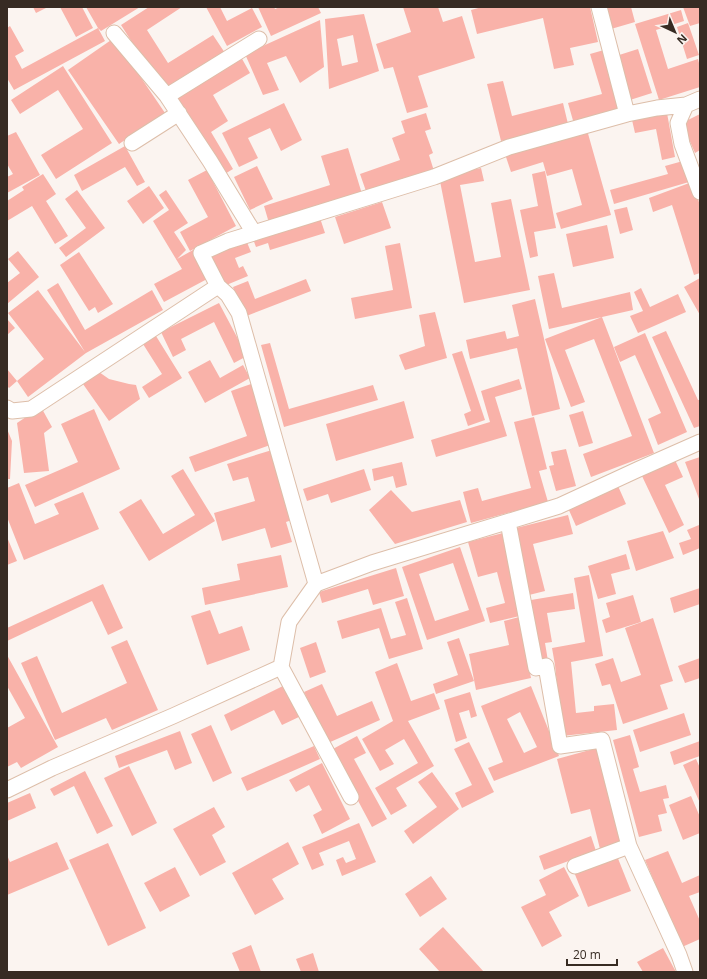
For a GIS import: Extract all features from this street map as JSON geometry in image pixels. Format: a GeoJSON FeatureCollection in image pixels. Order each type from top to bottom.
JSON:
{"type":"FeatureCollection","features":[{"type":"Feature","properties":{"kind":"street"},"geometry":{"type":"LineString","coordinates":[[599,7],[627,114]]}},
{"type":"Feature","properties":{"kind":"street"},"geometry":{"type":"LineString","coordinates":[[114,33],[167,96],[179,113],[254,233]]}},
{"type":"Feature","properties":{"kind":"street"},"geometry":{"type":"LineString","coordinates":[[167,96],[259,39]]}},
{"type":"Feature","properties":{"kind":"street"},"geometry":{"type":"LineString","coordinates":[[316,584],[239,314],[228,294],[218,286],[201,253],[228,241],[434,177],[509,147],[627,114],[693,102]]}},
{"type":"Feature","properties":{"kind":"street"},"geometry":{"type":"LineString","coordinates":[[693,102],[678,123],[682,144],[700,192]]}},
{"type":"Feature","properties":{"kind":"street"},"geometry":{"type":"LineString","coordinates":[[132,143],[179,113]]}},
{"type":"Feature","properties":{"kind":"street"},"geometry":{"type":"LineString","coordinates":[[7,408],[12,411],[30,409],[218,286]]}},
{"type":"Feature","properties":{"kind":"street"},"geometry":{"type":"LineString","coordinates":[[351,797],[281,667],[289,622],[316,584],[372,563],[559,506],[639,468],[700,442]]}},
{"type":"Feature","properties":{"kind":"street"},"geometry":{"type":"LineString","coordinates":[[508,522],[536,668],[546,666],[560,746],[602,740],[629,846],[679,955],[685,972]]}},
{"type":"Feature","properties":{"kind":"street"},"geometry":{"type":"LineString","coordinates":[[7,790],[52,768],[173,716],[281,667]]}},
{"type":"Feature","properties":{"kind":"street"},"geometry":{"type":"LineString","coordinates":[[575,866],[629,846]]}},
{"type":"Feature","properties":{"kind":"building"},"geometry":{"type":"Polygon","coordinates":[[[33,7],[48,7],[36,13],[33,7]]]}},
{"type":"Feature","properties":{"kind":"building"},"geometry":{"type":"Polygon","coordinates":[[[60,7],[82,7],[93,28],[76,37],[60,7]]]}},
{"type":"Feature","properties":{"kind":"building"},"geometry":{"type":"Polygon","coordinates":[[[86,7],[140,7],[101,31],[86,7]]]}},
{"type":"Feature","properties":{"kind":"building"},"geometry":{"type":"Polygon","coordinates":[[[149,7],[182,7],[147,30],[168,63],[213,35],[225,53],[164,92],[121,25],[149,7]]]}},
{"type":"Feature","properties":{"kind":"building"},"geometry":{"type":"Polygon","coordinates":[[[206,7],[220,7],[227,21],[252,8],[262,27],[227,46],[206,7]]]}},
{"type":"Feature","properties":{"kind":"building"},"geometry":{"type":"Polygon","coordinates":[[[258,7],[274,7],[275,9],[280,7],[318,7],[321,13],[271,36],[258,7]]]}},
{"type":"Feature","properties":{"kind":"building"},"geometry":{"type":"Polygon","coordinates":[[[403,7],[438,7],[443,22],[462,16],[475,58],[418,76],[428,107],[407,113],[393,67],[384,69],[376,44],[411,32],[403,7]]]}},
{"type":"Feature","properties":{"kind":"building"},"geometry":{"type":"Polygon","coordinates":[[[482,7],[590,7],[598,42],[570,48],[574,65],[554,69],[543,18],[477,34],[471,10],[482,7]]]}},
{"type":"Feature","properties":{"kind":"building"},"geometry":{"type":"Polygon","coordinates":[[[604,7],[631,7],[635,22],[611,29],[604,7]]]}},
{"type":"Feature","properties":{"kind":"building"},"geometry":{"type":"Polygon","coordinates":[[[683,7],[700,7],[700,23],[690,26],[683,7]]]}},
{"type":"Feature","properties":{"kind":"building"},"geometry":{"type":"Polygon","coordinates":[[[681,10],[684,21],[656,30],[668,69],[698,59],[700,67],[700,87],[659,100],[635,24],[681,10]]]}},
{"type":"Feature","properties":{"kind":"building"},"geometry":{"type":"Polygon","coordinates":[[[364,14],[379,71],[329,89],[325,19],[364,14]],[[353,35],[337,39],[342,66],[358,62],[353,35]]]}},
{"type":"Feature","properties":{"kind":"building"},"geometry":{"type":"Polygon","coordinates":[[[320,20],[324,67],[300,83],[286,56],[267,63],[279,90],[263,95],[245,54],[320,20]]]}},
{"type":"Feature","properties":{"kind":"building"},"geometry":{"type":"Polygon","coordinates":[[[688,23],[699,55],[687,59],[677,27],[688,23]]]}},
{"type":"Feature","properties":{"kind":"building"},"geometry":{"type":"Polygon","coordinates":[[[10,26],[24,51],[15,56],[22,69],[98,28],[105,41],[14,90],[7,78],[7,28],[10,26]]]}},
{"type":"Feature","properties":{"kind":"building"},"geometry":{"type":"Polygon","coordinates":[[[114,38],[165,113],[119,144],[68,70],[114,38]]]}},
{"type":"Feature","properties":{"kind":"building"},"geometry":{"type":"Polygon","coordinates":[[[638,49],[652,93],[630,100],[616,56],[638,49]]]}},
{"type":"Feature","properties":{"kind":"building"},"geometry":{"type":"Polygon","coordinates":[[[604,50],[621,111],[574,124],[568,103],[602,94],[590,54],[604,50]]]}},
{"type":"Feature","properties":{"kind":"building"},"geometry":{"type":"Polygon","coordinates":[[[241,57],[250,73],[213,95],[228,121],[211,132],[233,169],[223,175],[176,96],[241,57]]]}},
{"type":"Feature","properties":{"kind":"building"},"geometry":{"type":"Polygon","coordinates":[[[63,66],[112,143],[56,179],[41,155],[83,129],[58,90],[20,114],[11,100],[63,66]]]}},
{"type":"Feature","properties":{"kind":"building"},"geometry":{"type":"Polygon","coordinates":[[[503,81],[512,116],[563,103],[568,124],[501,141],[487,84],[503,81]]]}},
{"type":"Feature","properties":{"kind":"building"},"geometry":{"type":"Polygon","coordinates":[[[284,103],[302,140],[281,151],[270,128],[248,138],[258,158],[239,167],[222,133],[284,103]]]}},
{"type":"Feature","properties":{"kind":"building"},"geometry":{"type":"Polygon","coordinates":[[[426,113],[431,129],[425,131],[433,153],[429,155],[434,171],[367,194],[360,174],[400,160],[392,138],[405,133],[401,121],[426,113]]]}},
{"type":"Feature","properties":{"kind":"building"},"geometry":{"type":"Polygon","coordinates":[[[667,113],[675,157],[662,160],[656,129],[635,133],[632,120],[667,113]]]}},
{"type":"Feature","properties":{"kind":"building"},"geometry":{"type":"Polygon","coordinates":[[[700,114],[700,150],[695,153],[682,123],[700,114]]]}},
{"type":"Feature","properties":{"kind":"building"},"geometry":{"type":"Polygon","coordinates":[[[587,130],[611,215],[561,229],[556,213],[582,205],[572,169],[547,176],[543,162],[511,172],[505,154],[587,130]]]}},
{"type":"Feature","properties":{"kind":"building"},"geometry":{"type":"Polygon","coordinates":[[[16,132],[40,175],[7,193],[7,177],[13,174],[7,164],[7,136],[16,132]]]}},
{"type":"Feature","properties":{"kind":"building"},"geometry":{"type":"Polygon","coordinates":[[[125,146],[145,182],[137,186],[125,167],[82,191],[74,175],[125,146]]]}},
{"type":"Feature","properties":{"kind":"building"},"geometry":{"type":"Polygon","coordinates":[[[348,148],[362,194],[269,223],[264,206],[330,185],[321,156],[348,148]]]}},
{"type":"Feature","properties":{"kind":"building"},"geometry":{"type":"Polygon","coordinates":[[[683,161],[689,182],[614,204],[610,190],[668,174],[665,166],[683,161]]]}},
{"type":"Feature","properties":{"kind":"building"},"geometry":{"type":"Polygon","coordinates":[[[257,166],[273,199],[250,210],[234,177],[257,166]]]}},
{"type":"Feature","properties":{"kind":"building"},"geometry":{"type":"Polygon","coordinates":[[[481,168],[484,181],[460,185],[475,262],[501,257],[491,203],[511,199],[530,290],[464,303],[439,176],[481,168]]]}},
{"type":"Feature","properties":{"kind":"building"},"geometry":{"type":"Polygon","coordinates":[[[207,170],[236,226],[190,251],[180,232],[208,217],[188,180],[207,170]]]}},
{"type":"Feature","properties":{"kind":"building"},"geometry":{"type":"Polygon","coordinates":[[[545,171],[556,228],[534,232],[538,256],[530,258],[520,210],[538,206],[532,174],[545,171]]]}},
{"type":"Feature","properties":{"kind":"building"},"geometry":{"type":"Polygon","coordinates":[[[43,174],[56,194],[46,201],[68,236],[55,244],[32,206],[7,221],[7,201],[24,190],[22,187],[43,174]]]}},
{"type":"Feature","properties":{"kind":"building"},"geometry":{"type":"Polygon","coordinates":[[[692,182],[700,205],[700,273],[694,275],[672,205],[653,212],[649,198],[692,182]]]}},
{"type":"Feature","properties":{"kind":"building"},"geometry":{"type":"Polygon","coordinates":[[[149,186],[164,208],[143,224],[127,201],[149,186]]]}},
{"type":"Feature","properties":{"kind":"building"},"geometry":{"type":"Polygon","coordinates":[[[77,190],[105,228],[66,257],[59,248],[86,228],[65,199],[77,190]]]}},
{"type":"Feature","properties":{"kind":"building"},"geometry":{"type":"Polygon","coordinates":[[[166,190],[188,223],[174,232],[186,250],[177,259],[193,250],[209,278],[164,302],[154,284],[182,269],[153,221],[169,210],[159,195],[166,190]]]}},
{"type":"Feature","properties":{"kind":"building"},"geometry":{"type":"Polygon","coordinates":[[[382,202],[391,228],[344,244],[335,217],[382,202]]]}},
{"type":"Feature","properties":{"kind":"building"},"geometry":{"type":"Polygon","coordinates":[[[627,207],[633,230],[620,234],[614,210],[627,207]]]}},
{"type":"Feature","properties":{"kind":"building"},"geometry":{"type":"Polygon","coordinates":[[[320,218],[325,233],[270,250],[268,243],[256,247],[253,239],[320,218]]]}},
{"type":"Feature","properties":{"kind":"building"},"geometry":{"type":"Polygon","coordinates":[[[607,225],[614,258],[573,267],[566,234],[607,225]]]}},
{"type":"Feature","properties":{"kind":"building"},"geometry":{"type":"Polygon","coordinates":[[[246,240],[251,252],[235,258],[239,268],[243,266],[248,276],[224,286],[211,255],[246,240]]]}},
{"type":"Feature","properties":{"kind":"building"},"geometry":{"type":"Polygon","coordinates":[[[400,243],[412,308],[355,319],[351,298],[393,290],[385,246],[400,243]]]}},
{"type":"Feature","properties":{"kind":"building"},"geometry":{"type":"Polygon","coordinates":[[[18,251],[39,277],[7,304],[7,283],[20,273],[8,259],[18,251]]]}},
{"type":"Feature","properties":{"kind":"building"},"geometry":{"type":"Polygon","coordinates":[[[79,252],[113,304],[98,313],[95,307],[89,311],[60,265],[79,252]]]}},
{"type":"Feature","properties":{"kind":"building"},"geometry":{"type":"Polygon","coordinates":[[[554,273],[562,308],[630,292],[633,310],[549,329],[538,276],[554,273]]]}},
{"type":"Feature","properties":{"kind":"building"},"geometry":{"type":"Polygon","coordinates":[[[700,278],[700,315],[684,287],[700,278]]]}},
{"type":"Feature","properties":{"kind":"building"},"geometry":{"type":"Polygon","coordinates":[[[306,279],[311,291],[244,317],[233,287],[248,281],[255,299],[306,279]]]}},
{"type":"Feature","properties":{"kind":"building"},"geometry":{"type":"Polygon","coordinates":[[[58,283],[85,330],[152,290],[163,310],[86,353],[28,397],[17,381],[44,359],[8,313],[38,290],[85,352],[47,290],[58,283]]]}},
{"type":"Feature","properties":{"kind":"building"},"geometry":{"type":"Polygon","coordinates":[[[641,288],[650,307],[678,294],[686,312],[638,333],[630,316],[643,311],[634,292],[641,288]]]}},
{"type":"Feature","properties":{"kind":"building"},"geometry":{"type":"Polygon","coordinates":[[[535,299],[560,409],[532,416],[517,348],[470,359],[466,340],[505,331],[507,339],[519,336],[512,305],[535,299]]]}},
{"type":"Feature","properties":{"kind":"building"},"geometry":{"type":"Polygon","coordinates":[[[219,303],[247,356],[234,363],[214,322],[181,339],[186,350],[173,357],[161,332],[219,303]]]}},
{"type":"Feature","properties":{"kind":"building"},"geometry":{"type":"Polygon","coordinates":[[[435,312],[447,358],[405,370],[399,355],[425,346],[419,315],[435,312]]]}},
{"type":"Feature","properties":{"kind":"building"},"geometry":{"type":"Polygon","coordinates":[[[602,317],[654,453],[591,477],[583,454],[632,436],[594,339],[565,350],[585,402],[571,407],[545,339],[602,317]]]}},
{"type":"Feature","properties":{"kind":"building"},"geometry":{"type":"Polygon","coordinates":[[[7,319],[15,328],[7,335],[7,319]]]}},
{"type":"Feature","properties":{"kind":"building"},"geometry":{"type":"Polygon","coordinates":[[[666,331],[698,400],[700,400],[700,426],[694,428],[652,337],[666,331]]]}},
{"type":"Feature","properties":{"kind":"building"},"geometry":{"type":"Polygon","coordinates":[[[645,333],[687,432],[658,445],[648,419],[661,413],[635,355],[620,362],[614,347],[645,333]]]}},
{"type":"Feature","properties":{"kind":"building"},"geometry":{"type":"Polygon","coordinates":[[[156,336],[182,378],[149,398],[142,387],[162,374],[143,344],[156,336]]]}},
{"type":"Feature","properties":{"kind":"building"},"geometry":{"type":"Polygon","coordinates":[[[270,343],[289,409],[373,385],[378,400],[284,427],[261,345],[270,343]]]}},
{"type":"Feature","properties":{"kind":"building"},"geometry":{"type":"Polygon","coordinates":[[[462,351],[485,420],[468,426],[464,414],[471,411],[452,354],[462,351]]]}},
{"type":"Feature","properties":{"kind":"building"},"geometry":{"type":"Polygon","coordinates":[[[210,360],[220,378],[243,365],[250,378],[205,403],[188,372],[210,360]]]}},
{"type":"Feature","properties":{"kind":"building"},"geometry":{"type":"Polygon","coordinates":[[[7,369],[17,381],[9,388],[7,386],[7,369]]]}},
{"type":"Feature","properties":{"kind":"building"},"geometry":{"type":"Polygon","coordinates":[[[99,372],[109,379],[136,385],[140,399],[109,421],[83,384],[99,372]]]}},
{"type":"Feature","properties":{"kind":"building"},"geometry":{"type":"Polygon","coordinates":[[[519,379],[522,389],[495,397],[507,436],[436,457],[431,440],[490,422],[481,391],[519,379]]]}},
{"type":"Feature","properties":{"kind":"building"},"geometry":{"type":"Polygon","coordinates":[[[251,384],[273,444],[195,472],[189,457],[247,436],[231,391],[251,384]]]}},
{"type":"Feature","properties":{"kind":"building"},"geometry":{"type":"Polygon","coordinates":[[[404,401],[414,438],[336,461],[326,424],[404,401]]]}},
{"type":"Feature","properties":{"kind":"building"},"geometry":{"type":"Polygon","coordinates":[[[41,407],[52,427],[44,433],[49,471],[24,473],[17,423],[41,407]]]}},
{"type":"Feature","properties":{"kind":"building"},"geometry":{"type":"Polygon","coordinates":[[[94,409],[120,469],[35,507],[25,485],[78,462],[61,424],[94,409]]]}},
{"type":"Feature","properties":{"kind":"building"},"geometry":{"type":"Polygon","coordinates":[[[583,411],[593,443],[579,447],[569,415],[583,411]]]}},
{"type":"Feature","properties":{"kind":"building"},"geometry":{"type":"Polygon","coordinates":[[[534,417],[547,469],[539,471],[548,502],[471,523],[463,492],[478,488],[482,501],[531,488],[514,422],[534,417]]]}},
{"type":"Feature","properties":{"kind":"building"},"geometry":{"type":"Polygon","coordinates":[[[7,429],[12,441],[10,479],[7,479],[7,429]]]}},
{"type":"Feature","properties":{"kind":"building"},"geometry":{"type":"Polygon","coordinates":[[[566,449],[576,486],[556,491],[549,466],[554,465],[551,452],[566,449]]]}},
{"type":"Feature","properties":{"kind":"building"},"geometry":{"type":"Polygon","coordinates":[[[272,450],[292,520],[286,522],[292,542],[271,548],[265,528],[222,541],[214,513],[255,501],[248,477],[233,481],[227,464],[272,450]]]}},
{"type":"Feature","properties":{"kind":"building"},"geometry":{"type":"Polygon","coordinates":[[[700,457],[700,498],[699,499],[685,462],[700,457]]]}},
{"type":"Feature","properties":{"kind":"building"},"geometry":{"type":"Polygon","coordinates":[[[675,460],[683,477],[665,485],[684,525],[669,533],[642,476],[675,460]]]}},
{"type":"Feature","properties":{"kind":"building"},"geometry":{"type":"Polygon","coordinates":[[[402,462],[407,485],[396,488],[393,476],[374,481],[372,469],[402,462]]]}},
{"type":"Feature","properties":{"kind":"building"},"geometry":{"type":"Polygon","coordinates":[[[183,469],[215,521],[149,561],[119,512],[141,499],[163,534],[195,515],[171,476],[183,469]]]}},
{"type":"Feature","properties":{"kind":"building"},"geometry":{"type":"Polygon","coordinates":[[[364,469],[371,490],[331,503],[328,494],[307,501],[303,489],[364,469]]]}},
{"type":"Feature","properties":{"kind":"building"},"geometry":{"type":"Polygon","coordinates":[[[19,483],[35,524],[59,514],[54,504],[83,492],[99,529],[24,560],[7,517],[7,488],[19,483]]]}},
{"type":"Feature","properties":{"kind":"building"},"geometry":{"type":"Polygon","coordinates":[[[618,486],[626,504],[576,526],[568,508],[618,486]]]}},
{"type":"Feature","properties":{"kind":"building"},"geometry":{"type":"Polygon","coordinates":[[[391,490],[412,512],[460,500],[467,522],[395,544],[369,510],[391,490]]]}},
{"type":"Feature","properties":{"kind":"building"},"geometry":{"type":"Polygon","coordinates":[[[568,515],[573,534],[533,544],[545,591],[529,595],[512,529],[568,515]]]}},
{"type":"Feature","properties":{"kind":"building"},"geometry":{"type":"Polygon","coordinates":[[[699,525],[700,548],[683,555],[679,543],[691,539],[687,530],[699,525]]]}},
{"type":"Feature","properties":{"kind":"building"},"geometry":{"type":"Polygon","coordinates":[[[663,531],[674,558],[636,571],[627,541],[663,531]]]}},
{"type":"Feature","properties":{"kind":"building"},"geometry":{"type":"Polygon","coordinates":[[[503,533],[524,615],[490,623],[486,608],[505,603],[497,572],[478,577],[468,542],[503,533]]]}},
{"type":"Feature","properties":{"kind":"building"},"geometry":{"type":"Polygon","coordinates":[[[7,537],[17,561],[7,565],[7,537]]]}},
{"type":"Feature","properties":{"kind":"building"},"geometry":{"type":"Polygon","coordinates":[[[460,547],[485,621],[427,640],[402,567],[460,547]],[[453,563],[419,574],[435,621],[469,610],[453,563]]]}},
{"type":"Feature","properties":{"kind":"building"},"geometry":{"type":"Polygon","coordinates":[[[626,554],[630,569],[611,574],[616,594],[598,599],[588,566],[626,554]]]}},
{"type":"Feature","properties":{"kind":"building"},"geometry":{"type":"Polygon","coordinates":[[[281,555],[288,587],[205,605],[202,588],[240,580],[237,564],[281,555]]]}},
{"type":"Feature","properties":{"kind":"building"},"geometry":{"type":"Polygon","coordinates":[[[396,568],[404,596],[373,605],[368,589],[322,603],[319,592],[396,568]]]}},
{"type":"Feature","properties":{"kind":"building"},"geometry":{"type":"Polygon","coordinates":[[[589,575],[603,656],[571,662],[576,713],[594,711],[594,706],[614,704],[617,730],[562,736],[552,648],[585,642],[574,578],[589,575]]]}},
{"type":"Feature","properties":{"kind":"building"},"geometry":{"type":"Polygon","coordinates":[[[103,584],[123,628],[108,635],[92,601],[7,641],[7,628],[103,584]]]}},
{"type":"Feature","properties":{"kind":"building"},"geometry":{"type":"Polygon","coordinates":[[[700,588],[700,604],[674,613],[670,598],[700,588]]]}},
{"type":"Feature","properties":{"kind":"building"},"geometry":{"type":"Polygon","coordinates":[[[573,593],[575,609],[547,613],[552,642],[545,643],[548,661],[540,662],[531,600],[573,593]]]}},
{"type":"Feature","properties":{"kind":"building"},"geometry":{"type":"Polygon","coordinates":[[[633,595],[641,622],[606,633],[602,620],[610,617],[606,603],[633,595]]]}},
{"type":"Feature","properties":{"kind":"building"},"geometry":{"type":"Polygon","coordinates":[[[407,598],[423,649],[389,659],[379,628],[342,639],[337,621],[381,608],[391,639],[406,635],[395,602],[407,598]]]}},
{"type":"Feature","properties":{"kind":"building"},"geometry":{"type":"Polygon","coordinates":[[[210,610],[219,634],[242,626],[250,650],[207,665],[191,616],[210,610]]]}},
{"type":"Feature","properties":{"kind":"building"},"geometry":{"type":"Polygon","coordinates":[[[519,617],[531,678],[476,690],[469,654],[509,645],[504,621],[519,617]]]}},
{"type":"Feature","properties":{"kind":"building"},"geometry":{"type":"Polygon","coordinates":[[[653,618],[673,681],[660,685],[668,709],[623,724],[610,684],[602,686],[595,664],[613,658],[621,682],[641,675],[625,628],[653,618]]]}},
{"type":"Feature","properties":{"kind":"building"},"geometry":{"type":"Polygon","coordinates":[[[459,638],[474,681],[436,694],[433,684],[458,675],[447,642],[459,638]]]}},
{"type":"Feature","properties":{"kind":"building"},"geometry":{"type":"Polygon","coordinates":[[[127,640],[158,710],[112,730],[106,718],[55,740],[21,663],[37,656],[62,713],[127,683],[111,647],[127,640]]]}},
{"type":"Feature","properties":{"kind":"building"},"geometry":{"type":"Polygon","coordinates":[[[316,642],[326,672],[310,678],[300,648],[316,642]]]}},
{"type":"Feature","properties":{"kind":"building"},"geometry":{"type":"Polygon","coordinates":[[[7,655],[58,747],[21,768],[17,762],[7,767],[7,728],[25,718],[7,686],[7,655]]]}},
{"type":"Feature","properties":{"kind":"building"},"geometry":{"type":"Polygon","coordinates":[[[700,658],[700,678],[685,683],[678,666],[700,658]]]}},
{"type":"Feature","properties":{"kind":"building"},"geometry":{"type":"Polygon","coordinates":[[[397,663],[411,701],[434,693],[440,709],[408,721],[434,766],[396,788],[407,806],[391,815],[375,788],[418,763],[404,739],[385,750],[394,764],[380,771],[362,739],[393,721],[375,672],[397,663]]]}},
{"type":"Feature","properties":{"kind":"building"},"geometry":{"type":"Polygon","coordinates":[[[322,684],[337,716],[372,701],[380,720],[328,743],[304,692],[322,684]]]}},
{"type":"Feature","properties":{"kind":"building"},"geometry":{"type":"Polygon","coordinates":[[[285,685],[301,716],[282,725],[274,710],[231,731],[224,715],[285,685]]]}},
{"type":"Feature","properties":{"kind":"building"},"geometry":{"type":"Polygon","coordinates":[[[531,686],[559,756],[494,781],[488,768],[503,762],[481,706],[531,686]],[[520,712],[507,719],[524,753],[537,747],[520,712]]]}},
{"type":"Feature","properties":{"kind":"building"},"geometry":{"type":"Polygon","coordinates":[[[470,692],[477,716],[471,718],[469,710],[459,713],[467,738],[456,742],[444,700],[470,692]]]}},
{"type":"Feature","properties":{"kind":"building"},"geometry":{"type":"Polygon","coordinates":[[[684,713],[691,735],[640,752],[633,730],[684,713]]]}},
{"type":"Feature","properties":{"kind":"building"},"geometry":{"type":"Polygon","coordinates":[[[211,725],[232,773],[213,782],[191,734],[211,725]]]}},
{"type":"Feature","properties":{"kind":"building"},"geometry":{"type":"Polygon","coordinates":[[[180,731],[192,763],[175,770],[167,750],[119,768],[115,756],[180,731]]]}},
{"type":"Feature","properties":{"kind":"building"},"geometry":{"type":"Polygon","coordinates":[[[630,735],[639,767],[633,769],[640,792],[666,785],[669,798],[663,799],[667,813],[658,815],[662,831],[639,837],[613,740],[630,735]]]}},
{"type":"Feature","properties":{"kind":"building"},"geometry":{"type":"Polygon","coordinates":[[[357,736],[366,753],[354,759],[387,819],[372,827],[331,750],[357,736]]]}},
{"type":"Feature","properties":{"kind":"building"},"geometry":{"type":"Polygon","coordinates":[[[700,741],[700,756],[674,765],[670,752],[700,741]]]}},
{"type":"Feature","properties":{"kind":"building"},"geometry":{"type":"Polygon","coordinates":[[[469,742],[494,792],[462,808],[455,793],[472,785],[454,749],[469,742]]]}},
{"type":"Feature","properties":{"kind":"building"},"geometry":{"type":"Polygon","coordinates":[[[314,746],[320,759],[247,791],[241,778],[314,746]]]}},
{"type":"Feature","properties":{"kind":"building"},"geometry":{"type":"Polygon","coordinates":[[[597,748],[622,843],[600,849],[590,809],[571,814],[557,759],[597,748]]]}},
{"type":"Feature","properties":{"kind":"building"},"geometry":{"type":"Polygon","coordinates":[[[696,759],[700,768],[700,803],[683,765],[696,759]]]}},
{"type":"Feature","properties":{"kind":"building"},"geometry":{"type":"Polygon","coordinates":[[[322,763],[350,819],[322,834],[313,815],[322,810],[309,785],[296,792],[289,780],[322,763]]]}},
{"type":"Feature","properties":{"kind":"building"},"geometry":{"type":"Polygon","coordinates":[[[129,766],[157,823],[132,836],[104,778],[129,766]]]}},
{"type":"Feature","properties":{"kind":"building"},"geometry":{"type":"Polygon","coordinates":[[[85,771],[113,826],[97,834],[74,786],[54,796],[50,789],[85,771]]]}},
{"type":"Feature","properties":{"kind":"building"},"geometry":{"type":"Polygon","coordinates":[[[432,772],[459,809],[413,844],[404,831],[437,807],[418,782],[432,772]]]}},
{"type":"Feature","properties":{"kind":"building"},"geometry":{"type":"Polygon","coordinates":[[[30,793],[36,808],[7,821],[7,803],[30,793]]]}},
{"type":"Feature","properties":{"kind":"building"},"geometry":{"type":"Polygon","coordinates":[[[691,796],[700,817],[700,833],[683,840],[669,805],[691,796]]]}},
{"type":"Feature","properties":{"kind":"building"},"geometry":{"type":"Polygon","coordinates":[[[214,807],[225,827],[212,835],[226,862],[200,876],[173,829],[214,807]]]}},
{"type":"Feature","properties":{"kind":"building"},"geometry":{"type":"Polygon","coordinates":[[[359,823],[376,862],[342,876],[336,860],[343,857],[346,863],[356,859],[349,841],[319,853],[324,865],[312,870],[302,847],[359,823]]]}},
{"type":"Feature","properties":{"kind":"building"},"geometry":{"type":"Polygon","coordinates":[[[591,836],[596,851],[544,870],[539,856],[591,836]]]}},
{"type":"Feature","properties":{"kind":"building"},"geometry":{"type":"Polygon","coordinates":[[[57,842],[69,869],[7,895],[7,855],[10,862],[57,842]]]}},
{"type":"Feature","properties":{"kind":"building"},"geometry":{"type":"Polygon","coordinates":[[[288,842],[299,864],[272,879],[284,899],[255,915],[232,873],[288,842]]]}},
{"type":"Feature","properties":{"kind":"building"},"geometry":{"type":"Polygon","coordinates":[[[108,843],[146,928],[108,946],[69,860],[108,843]]]}},
{"type":"Feature","properties":{"kind":"building"},"geometry":{"type":"Polygon","coordinates":[[[668,851],[682,883],[700,875],[700,892],[689,896],[700,921],[700,939],[682,947],[645,860],[668,851]]]}},
{"type":"Feature","properties":{"kind":"building"},"geometry":{"type":"Polygon","coordinates":[[[617,856],[631,891],[588,907],[574,872],[617,856]]]}},
{"type":"Feature","properties":{"kind":"building"},"geometry":{"type":"Polygon","coordinates":[[[175,867],[190,896],[160,912],[144,883],[175,867]]]}},
{"type":"Feature","properties":{"kind":"building"},"geometry":{"type":"Polygon","coordinates":[[[564,867],[579,896],[549,912],[562,936],[542,947],[521,907],[546,895],[539,880],[564,867]]]}},
{"type":"Feature","properties":{"kind":"building"},"geometry":{"type":"Polygon","coordinates":[[[431,876],[447,899],[420,917],[405,894],[431,876]]]}},
{"type":"Feature","properties":{"kind":"building"},"geometry":{"type":"Polygon","coordinates":[[[443,927],[484,972],[440,972],[419,949],[443,927]]]}},
{"type":"Feature","properties":{"kind":"building"},"geometry":{"type":"Polygon","coordinates":[[[251,945],[261,972],[240,972],[232,953],[251,945]]]}},
{"type":"Feature","properties":{"kind":"building"},"geometry":{"type":"Polygon","coordinates":[[[663,948],[676,972],[643,972],[637,962],[663,948]]]}},
{"type":"Feature","properties":{"kind":"building"},"geometry":{"type":"Polygon","coordinates":[[[313,953],[319,972],[301,972],[296,959],[313,953]]]}}]}
